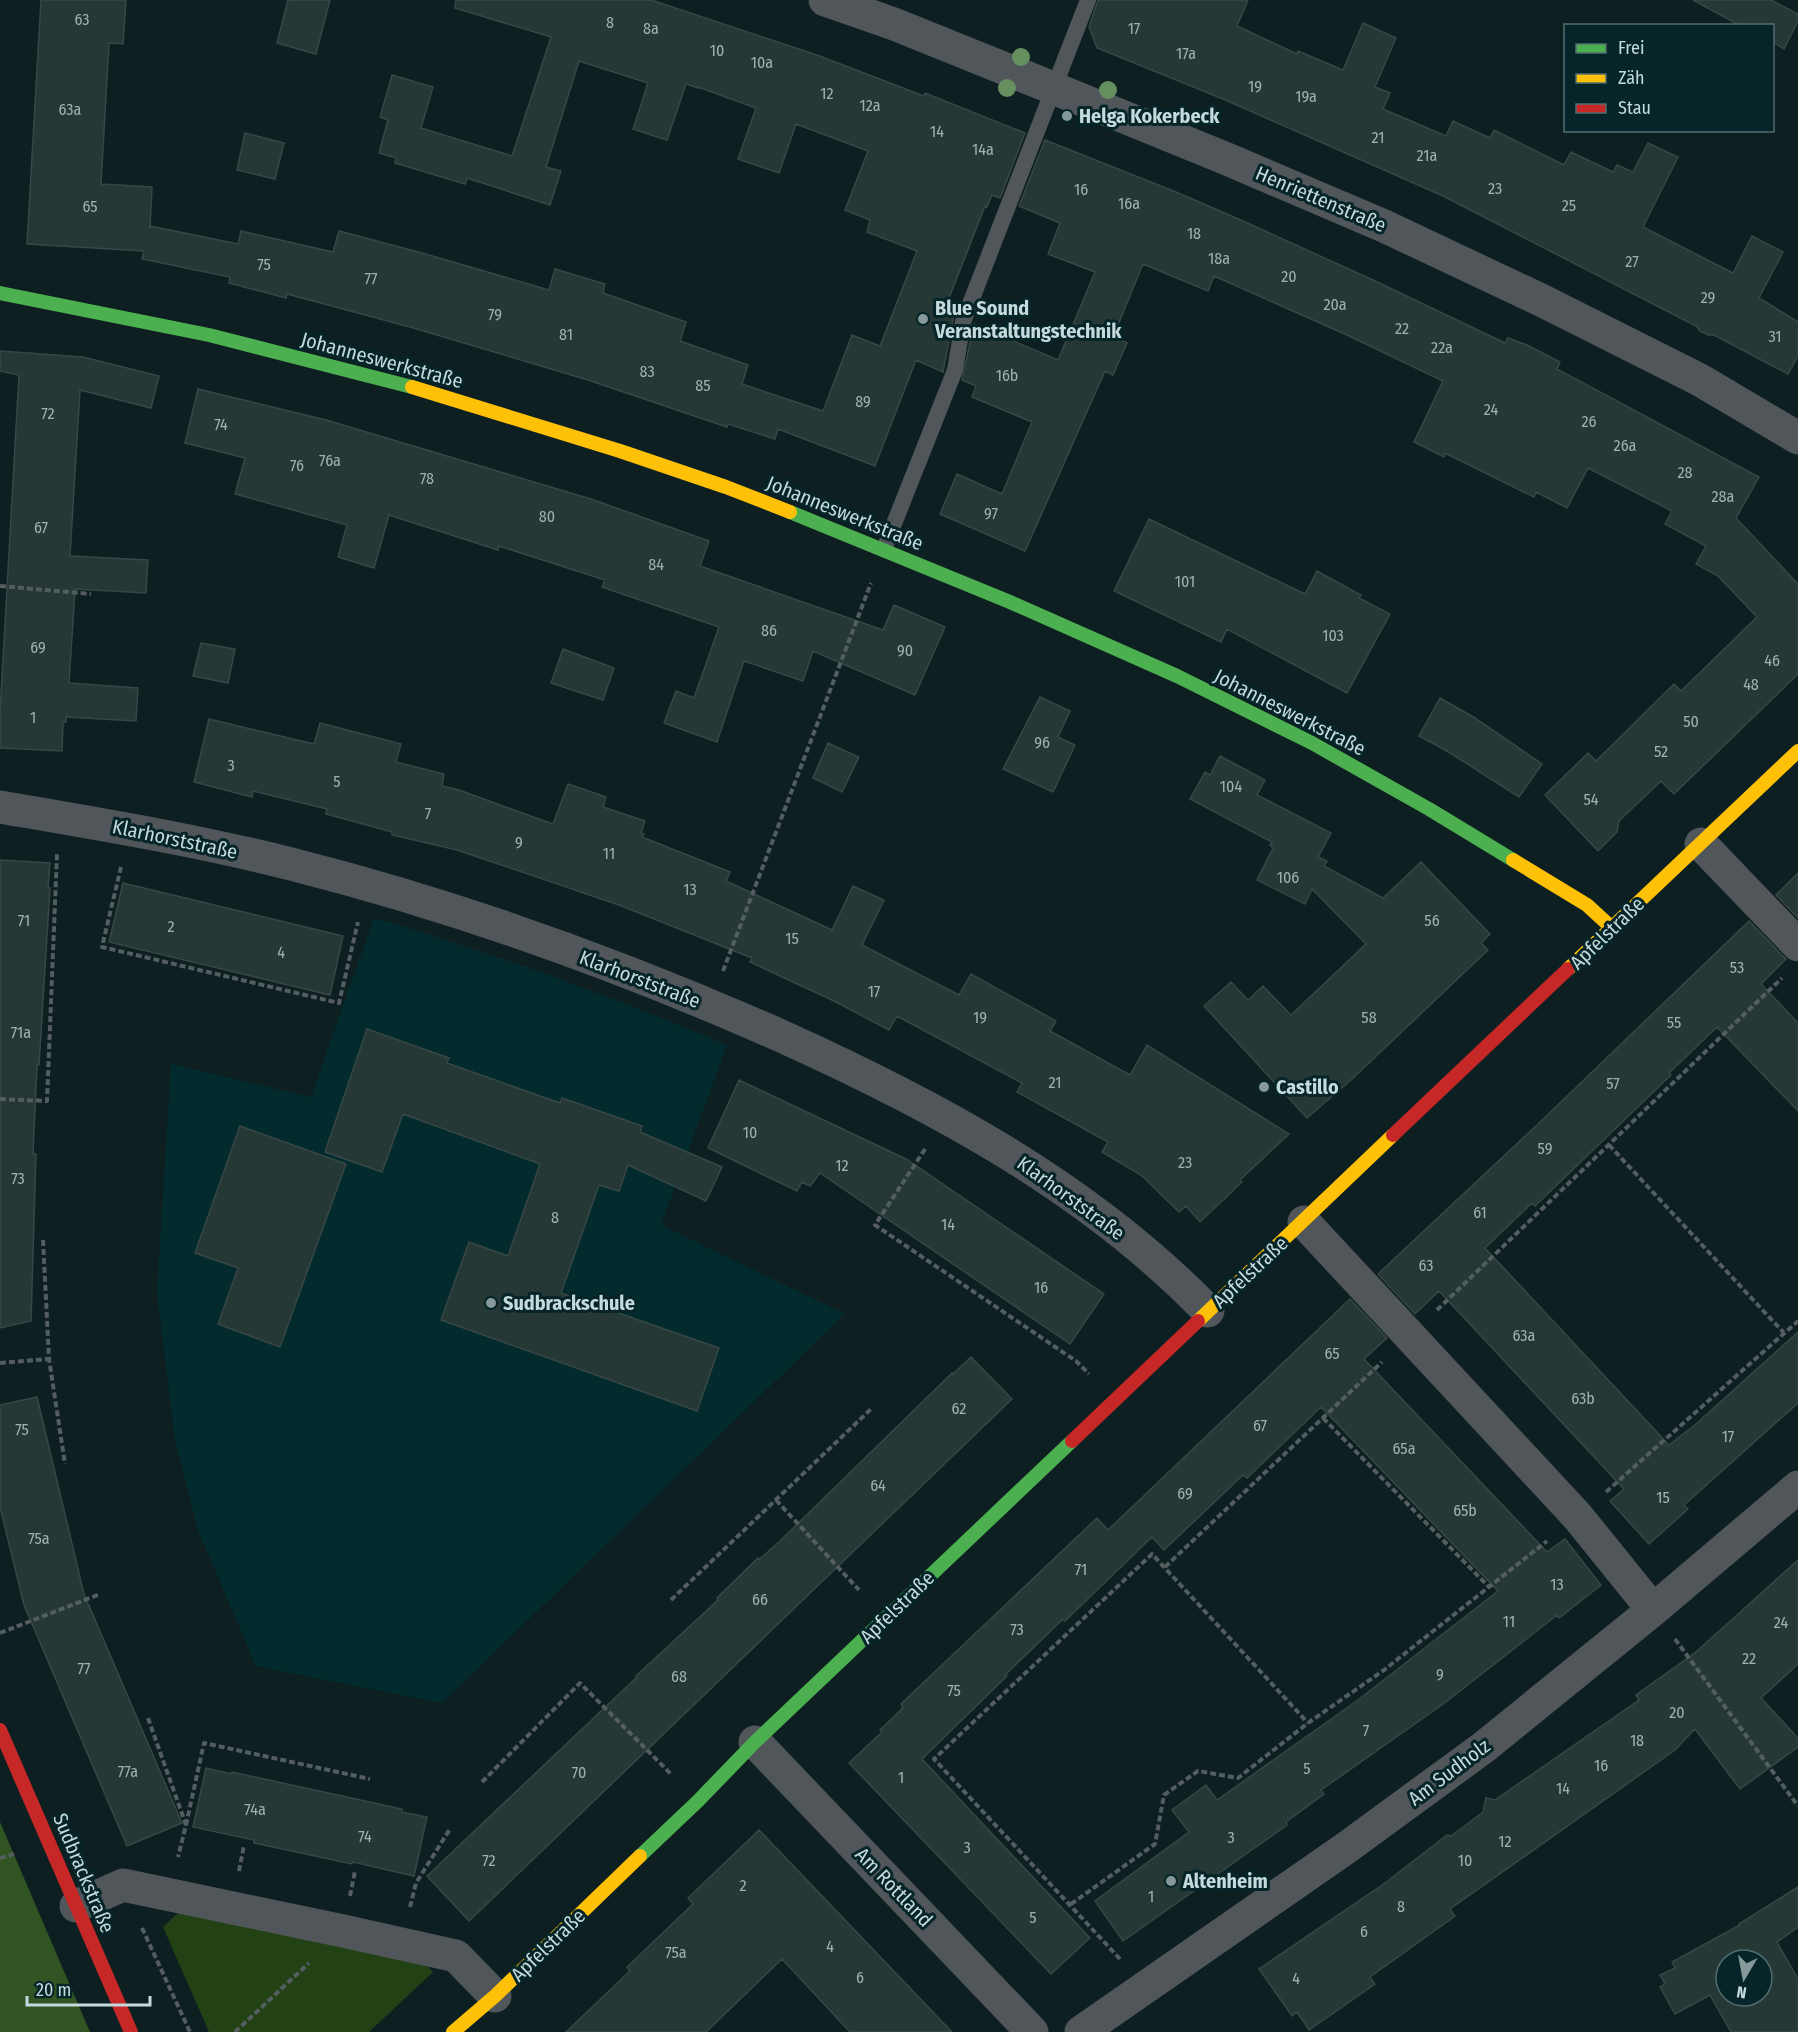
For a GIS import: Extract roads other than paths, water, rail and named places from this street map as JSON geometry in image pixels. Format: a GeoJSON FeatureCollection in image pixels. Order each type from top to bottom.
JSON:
{"type":"FeatureCollection","features":[{"type":"Feature","properties":{"kind":"street","name":"Henriettenstraße"},"geometry":{"type":"LineString","coordinates":[[825,0],[894,24],[1053,88],[1227,159],[1394,231],[1543,301],[1700,380],[1798,438]]}},
{"type":"Feature","properties":{"kind":"street","name":"Johanneswerkstraße"},"geometry":{"type":"LineString","coordinates":[[0,293],[209,335],[438,394],[716,483],[885,549],[1177,676],[1312,743],[1429,809],[1587,905],[1612,928]]}},
{"type":"Feature","properties":{"kind":"street","name":"Apfelstraße"},"geometry":{"type":"LineString","coordinates":[[453,2032],[495,1996],[698,1801],[755,1742],[1798,752]]}},
{"type":"Feature","properties":{"kind":"street","name":"Klarhorststraße"},"geometry":{"type":"LineString","coordinates":[[0,807],[130,828],[294,865],[447,909],[543,942],[717,1008],[861,1072],[945,1115],[1011,1155],[1081,1203],[1162,1266],[1208,1311]]}},
{"type":"Feature","properties":{"kind":"street"},"geometry":{"type":"LineString","coordinates":[[1701,844],[1794,958]]}},
{"type":"Feature","properties":{"kind":"street","name":"Apfelstraße"},"geometry":{"type":"LineString","coordinates":[[1304,1222],[1578,1517],[1653,1610]]}},
{"type":"Feature","properties":{"kind":"street","name":"Am Sudholz"},"geometry":{"type":"LineString","coordinates":[[1081,2032],[1346,1848],[1484,1747],[1653,1610],[1798,1487]]}},
{"type":"Feature","properties":{"kind":"street","name":"Sudbrackstraße"},"geometry":{"type":"LineString","coordinates":[[0,1730],[131,2032]]}},
{"type":"Feature","properties":{"kind":"street","name":"Am Rottland"},"geometry":{"type":"LineString","coordinates":[[755,1742],[1032,2032]]}},
{"type":"Feature","properties":{"kind":"street","name":"Apfelstraße"},"geometry":{"type":"LineString","coordinates":[[76,1906],[123,1885],[343,1930],[456,1956],[495,1996]]}},
{"type":"Feature","properties":{"kind":"lane"},"geometry":{"type":"LineString","coordinates":[[885,549],[955,370],[963,322],[1088,0]]}},
{"type":"Feature","properties":{"kind":"place","name":"Helga Kokerbeck"},"geometry":{"type":"Point","coordinates":[1067,116]}},
{"type":"Feature","properties":{"kind":"place","name":"Blue Sound Veranstaltungstechnik"},"geometry":{"type":"Point","coordinates":[923,319]}},
{"type":"Feature","properties":{"kind":"place","name":"Castillo"},"geometry":{"type":"Point","coordinates":[1264,1087]}},
{"type":"Feature","properties":{"kind":"place","name":"Sudbrackschule"},"geometry":{"type":"Point","coordinates":[491,1303]}},
{"type":"Feature","properties":{"kind":"place","name":"Altenheim"},"geometry":{"type":"Point","coordinates":[1171,1881]}}]}
